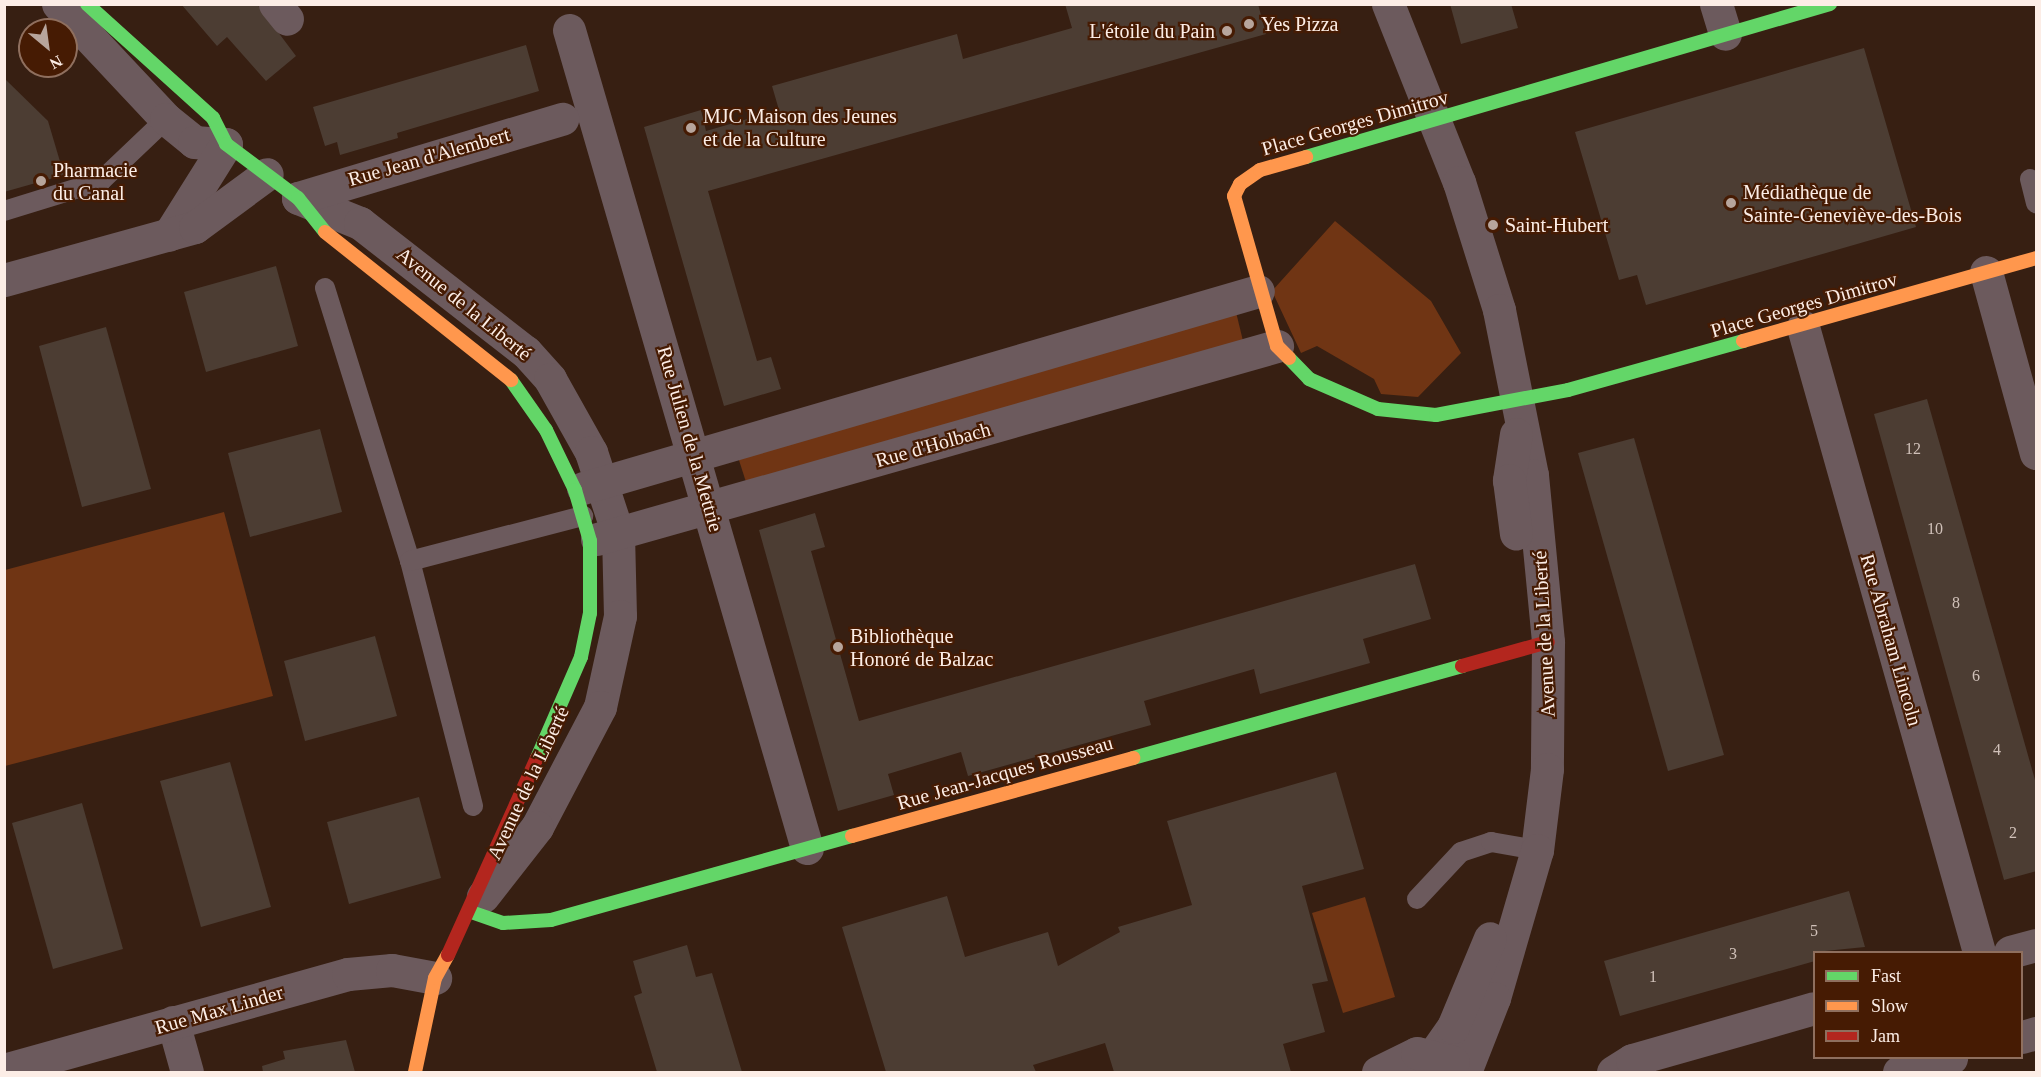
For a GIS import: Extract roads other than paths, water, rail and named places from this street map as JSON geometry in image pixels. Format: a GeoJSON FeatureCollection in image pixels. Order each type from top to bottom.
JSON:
{"type":"FeatureCollection","features":[{"type":"Feature","properties":{"kind":"street"},"geometry":{"type":"LineString","coordinates":[[58,4],[166,119],[194,142],[226,144],[170,235]]}},
{"type":"Feature","properties":{"kind":"street","name":"Avenue de la Liberté"},"geometry":{"type":"LineString","coordinates":[[87,4],[213,118],[226,144],[298,198],[360,222],[526,352],[570,412],[620,616],[600,707],[537,827],[471,912],[435,978],[415,1072]]}},
{"type":"Feature","properties":{"kind":"street","name":"Avenue de la Liberté"},"geometry":{"type":"LineString","coordinates":[[1366,4],[1392,67],[1435,121]]}},
{"type":"Feature","properties":{"kind":"street","name":"Avenue de la Liberté"},"geometry":{"type":"LineString","coordinates":[[1388,4],[1435,121],[1485,256],[1520,402],[1547,769],[1526,848],[1494,998],[1466,1072],[1434,1054],[1473,985],[1526,848]]}},
{"type":"Feature","properties":{"kind":"street","name":"Place Georges Dimitrov"},"geometry":{"type":"LineString","coordinates":[[1830,4],[1720,19],[1435,121],[1260,170],[1240,184],[1234,196],[1258,291],[1276,346],[1309,379],[1409,416],[1520,402],[1803,327],[2037,258]]}},
{"type":"Feature","properties":{"kind":"street","name":"Rue Julien de la Mettrie"},"geometry":{"type":"LineString","coordinates":[[569,30],[694,451],[807,848]]}},
{"type":"Feature","properties":{"kind":"street","name":"Rue Jean d'Alembert"},"geometry":{"type":"LineString","coordinates":[[298,198],[562,119]]}},
{"type":"Feature","properties":{"kind":"street"},"geometry":{"type":"LineString","coordinates":[[4,280],[195,227],[267,174]]}},
{"type":"Feature","properties":{"kind":"street"},"geometry":{"type":"LineString","coordinates":[[1986,272],[2037,453]]}},
{"type":"Feature","properties":{"kind":"street"},"geometry":{"type":"LineString","coordinates":[[594,512],[694,451],[1258,291]]}},
{"type":"Feature","properties":{"kind":"street","name":"Rue Abraham Lincoln"},"geometry":{"type":"LineString","coordinates":[[1803,327],[1979,951]]}},
{"type":"Feature","properties":{"kind":"street","name":"Rue d'Holbach"},"geometry":{"type":"LineString","coordinates":[[594,512],[710,508],[1276,346]]}},
{"type":"Feature","properties":{"kind":"street","name":"Rue Jean-Jacques Rousseau"},"geometry":{"type":"LineString","coordinates":[[471,912],[503,923],[551,920],[1537,644]]}},
{"type":"Feature","properties":{"kind":"street"},"geometry":{"type":"LineString","coordinates":[[2014,951],[2037,945]]}},
{"type":"Feature","properties":{"kind":"street","name":"Rue Max Linder"},"geometry":{"type":"LineString","coordinates":[[4,1070],[348,974],[392,970],[435,978]]}},
{"type":"Feature","properties":{"kind":"street"},"geometry":{"type":"LineString","coordinates":[[1613,1072],[1632,1060],[1813,1009]]}},
{"type":"Feature","properties":{"kind":"street"},"geometry":{"type":"LineString","coordinates":[[173,1022],[187,1072]]}},
{"type":"Feature","properties":{"kind":"street"},"geometry":{"type":"LineString","coordinates":[[1378,1072],[1400,1057],[1434,1054]]}},
{"type":"Feature","properties":{"kind":"street"},"geometry":{"type":"LineString","coordinates":[[1899,1072],[1947,1059]]}},
{"type":"Feature","properties":{"kind":"lane"},"geometry":{"type":"LineString","coordinates":[[4,211],[101,181],[166,119]]}},
{"type":"Feature","properties":{"kind":"lane"},"geometry":{"type":"LineString","coordinates":[[2030,179],[2037,203]]}},
{"type":"Feature","properties":{"kind":"lane"},"geometry":{"type":"LineString","coordinates":[[325,288],[410,561],[472,806]]}},
{"type":"Feature","properties":{"kind":"lane"},"geometry":{"type":"LineString","coordinates":[[410,561],[594,512]]}},
{"type":"Feature","properties":{"kind":"lane"},"geometry":{"type":"LineString","coordinates":[[1417,899],[1461,852],[1491,842],[1526,848]]}},
{"type":"Feature","properties":{"kind":"place","name":"Yes Pizza"},"geometry":{"type":"Point","coordinates":[1249,24]}},
{"type":"Feature","properties":{"kind":"place","name":"L'étoile du Pain"},"geometry":{"type":"Point","coordinates":[1227,31]}},
{"type":"Feature","properties":{"kind":"place","name":"MJC Maison des Jeunes et de la Culture"},"geometry":{"type":"Point","coordinates":[691,128]}},
{"type":"Feature","properties":{"kind":"place","name":"Pharmacie du Canal"},"geometry":{"type":"Point","coordinates":[41,181]}},
{"type":"Feature","properties":{"kind":"place","name":"Médiathèque de Sainte-Geneviève-des-Bois"},"geometry":{"type":"Point","coordinates":[1731,203]}},
{"type":"Feature","properties":{"kind":"place","name":"Saint-Hubert"},"geometry":{"type":"Point","coordinates":[1493,225]}},
{"type":"Feature","properties":{"kind":"place","name":"Bibliothèque Honoré de Balzac"},"geometry":{"type":"Point","coordinates":[838,647]}}]}
